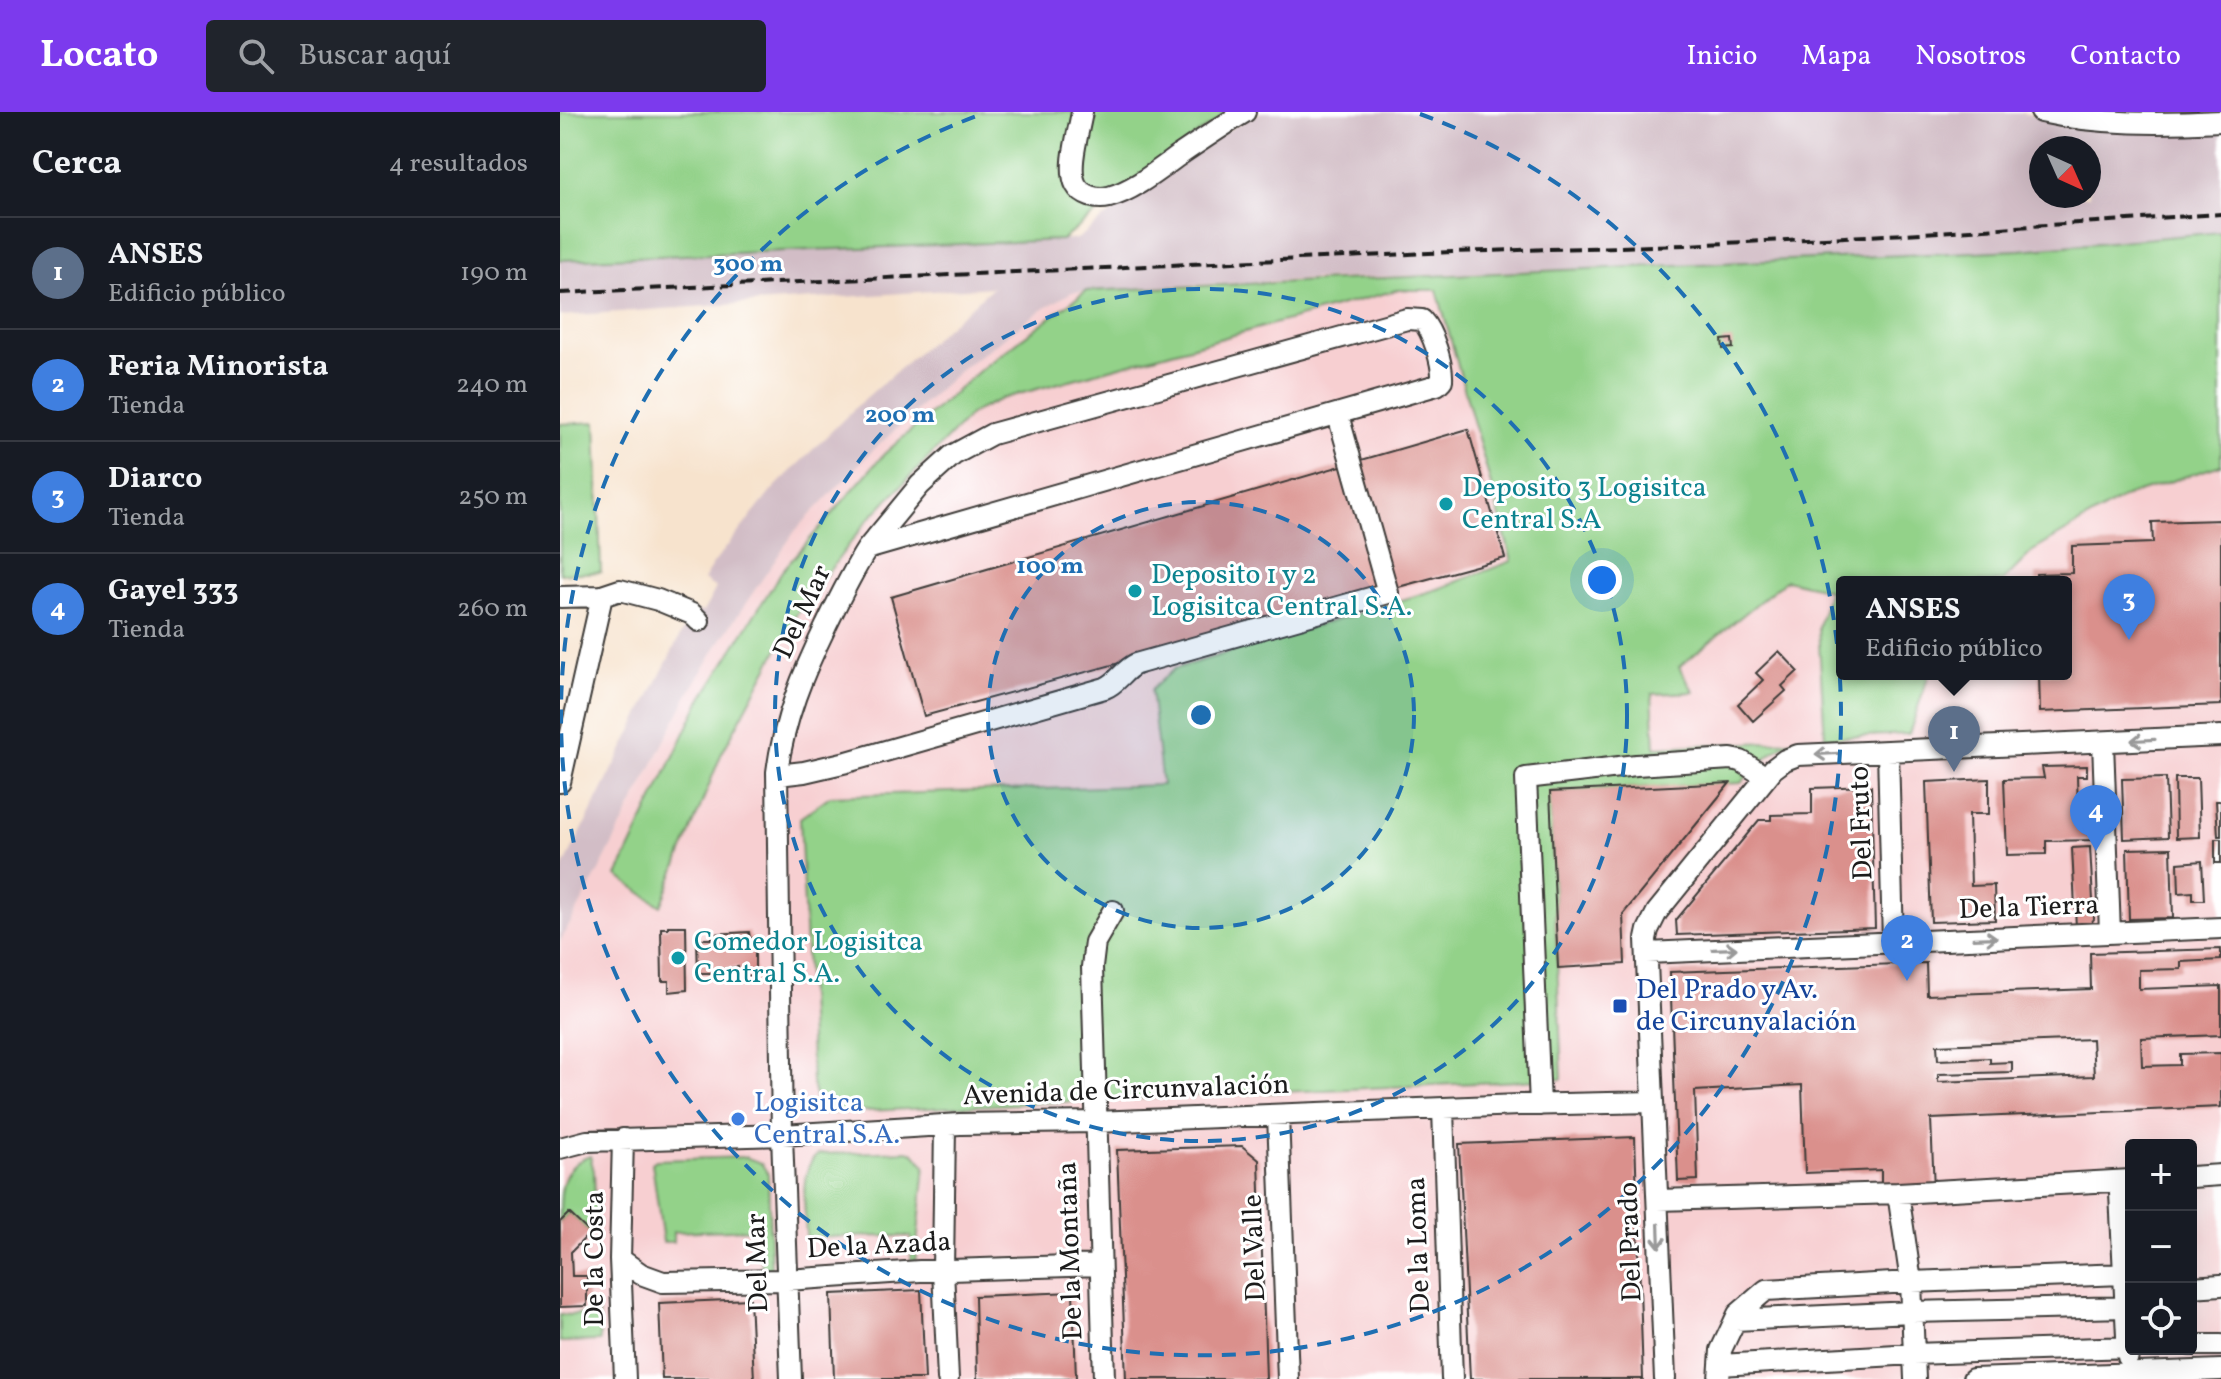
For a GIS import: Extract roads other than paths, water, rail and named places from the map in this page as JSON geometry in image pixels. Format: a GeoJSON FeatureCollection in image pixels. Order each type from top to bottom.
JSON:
{"type":"FeatureCollection","features":[{"type":"Feature","properties":{"kind":"street"},"geometry":{"type":"LineString","coordinates":[[1082,112],[1074,175],[1076,185],[1094,198],[1108,198],[1141,183],[1245,112]]}},
{"type":"Feature","properties":{"kind":"street"},"geometry":{"type":"LineString","coordinates":[[2041,112],[2100,120],[2163,123],[2221,121]]}},
{"type":"Feature","properties":{"kind":"street","name":"Del Mar"},"geometry":{"type":"LineString","coordinates":[[791,1379],[782,1135],[778,775],[781,744],[791,707],[850,575],[867,549],[920,485],[953,455],[992,434],[1407,319],[1422,320],[1429,328],[1443,372],[1442,380],[1437,385],[867,549]]}},
{"type":"Feature","properties":{"kind":"street"},"geometry":{"type":"LineString","coordinates":[[778,775],[847,762],[1105,688],[1117,682],[1136,664],[1388,593],[1338,415]]}},
{"type":"Feature","properties":{"kind":"street"},"geometry":{"type":"LineString","coordinates":[[560,597],[602,596],[620,590],[658,600],[692,614],[699,621]]}},
{"type":"Feature","properties":{"kind":"street"},"geometry":{"type":"LineString","coordinates":[[560,782],[602,596]]}},
{"type":"Feature","properties":{"kind":"street"},"geometry":{"type":"LineString","coordinates":[[1653,1102],[1648,930],[1657,912],[1766,777],[1785,760],[1798,755],[2221,736]]}},
{"type":"Feature","properties":{"kind":"street"},"geometry":{"type":"LineString","coordinates":[[2103,742],[2110,933]]}},
{"type":"Feature","properties":{"kind":"street","name":"Del Fruto"},"geometry":{"type":"LineString","coordinates":[[1888,751],[1893,942]]}},
{"type":"Feature","properties":{"kind":"street"},"geometry":{"type":"LineString","coordinates":[[1540,1105],[1526,778],[1636,765],[1731,759],[1741,761],[1766,777]]}},
{"type":"Feature","properties":{"kind":"street","name":"De la Montaña"},"geometry":{"type":"LineString","coordinates":[[1104,1379],[1092,967],[1095,942],[1113,911]]}},
{"type":"Feature","properties":{"kind":"street","name":"De la Tierra"},"geometry":{"type":"LineString","coordinates":[[1647,962],[1893,942],[2221,928]]}},
{"type":"Feature","properties":{"kind":"street","name":"Avenida de Circunvalación"},"geometry":{"type":"LineString","coordinates":[[560,1148],[587,1141],[782,1135],[945,1125],[1653,1102]]}},
{"type":"Feature","properties":{"kind":"street","name":"Del Prado"},"geometry":{"type":"LineString","coordinates":[[1653,1102],[1665,1379]]}},
{"type":"Feature","properties":{"kind":"street","name":"De la Loma"},"geometry":{"type":"LineString","coordinates":[[1443,1109],[1452,1379]]}},
{"type":"Feature","properties":{"kind":"street","name":"Del Valle"},"geometry":{"type":"LineString","coordinates":[[1278,1115],[1288,1379]]}},
{"type":"Feature","properties":{"kind":"street"},"geometry":{"type":"LineString","coordinates":[[945,1125],[943,1270],[948,1379]]}},
{"type":"Feature","properties":{"kind":"street","name":"De la Costa"},"geometry":{"type":"LineString","coordinates":[[623,1139],[620,1259],[625,1379]]}},
{"type":"Feature","properties":{"kind":"street"},"geometry":{"type":"LineString","coordinates":[[2197,1177],[2221,1175]]}},
{"type":"Feature","properties":{"kind":"street"},"geometry":{"type":"LineString","coordinates":[[1658,1200],[2125,1186]]}},
{"type":"Feature","properties":{"kind":"street"},"geometry":{"type":"LineString","coordinates":[[1898,1193],[1911,1282],[1915,1379]]}},
{"type":"Feature","properties":{"kind":"street"},"geometry":{"type":"LineString","coordinates":[[2125,1211],[2127,1283]]}},
{"type":"Feature","properties":{"kind":"street","name":"De la Azada"},"geometry":{"type":"LineString","coordinates":[[620,1259],[641,1274],[663,1282],[787,1280],[943,1270],[1100,1265]]}},
{"type":"Feature","properties":{"kind":"street"},"geometry":{"type":"LineString","coordinates":[[2125,1290],[1911,1282],[1766,1290],[1738,1314],[1721,1350],[1719,1372],[1914,1354],[2125,1347]]}},
{"type":"Feature","properties":{"kind":"street"},"geometry":{"type":"LineString","coordinates":[[2197,1287],[2221,1285]]}},
{"type":"Feature","properties":{"kind":"street"},"geometry":{"type":"LineString","coordinates":[[1735,1320],[1912,1312],[2125,1290]]}},
{"type":"Feature","properties":{"kind":"street"},"geometry":{"type":"LineString","coordinates":[[2197,1345],[2221,1345]]}},
{"type":"Feature","properties":{"kind":"street"},"geometry":{"type":"LineString","coordinates":[[2129,1355],[2129,1376]]}},
{"type":"Feature","properties":{"kind":"street"},"geometry":{"type":"LineString","coordinates":[[1973,1379],[2129,1376],[2221,1370]]}},
{"type":"Feature","properties":{"kind":"railway"},"geometry":{"type":"LineString","coordinates":[[560,293],[1452,252],[1686,245],[2221,214]]}},
{"type":"Feature","properties":{"kind":"place","name":"Deposito 3 Logisitca Central S.A"},"geometry":{"type":"Point","coordinates":[1446,504]}},
{"type":"Feature","properties":{"kind":"place","name":"Deposito 1 y 2 Logisitca Central S.A."},"geometry":{"type":"Point","coordinates":[1135,591]}},
{"type":"Feature","properties":{"kind":"place","name":"Diarco"},"geometry":{"type":"Point","coordinates":[2129,640]}},
{"type":"Feature","properties":{"kind":"place","name":"ANSES"},"geometry":{"type":"Point","coordinates":[1954,772]}},
{"type":"Feature","properties":{"kind":"place","name":"Gayel 333"},"geometry":{"type":"Point","coordinates":[2096,851]}},
{"type":"Feature","properties":{"kind":"place","name":"Comedor Logisitca Central S.A."},"geometry":{"type":"Point","coordinates":[678,958]}},
{"type":"Feature","properties":{"kind":"place","name":"Feria Minorista"},"geometry":{"type":"Point","coordinates":[1907,981]}},
{"type":"Feature","properties":{"kind":"place","name":"Del Prado y Av. de Circunvalación"},"geometry":{"type":"Point","coordinates":[1620,1006]}},
{"type":"Feature","properties":{"kind":"place","name":"Logisitca Central S.A."},"geometry":{"type":"Point","coordinates":[738,1119]}}]}
